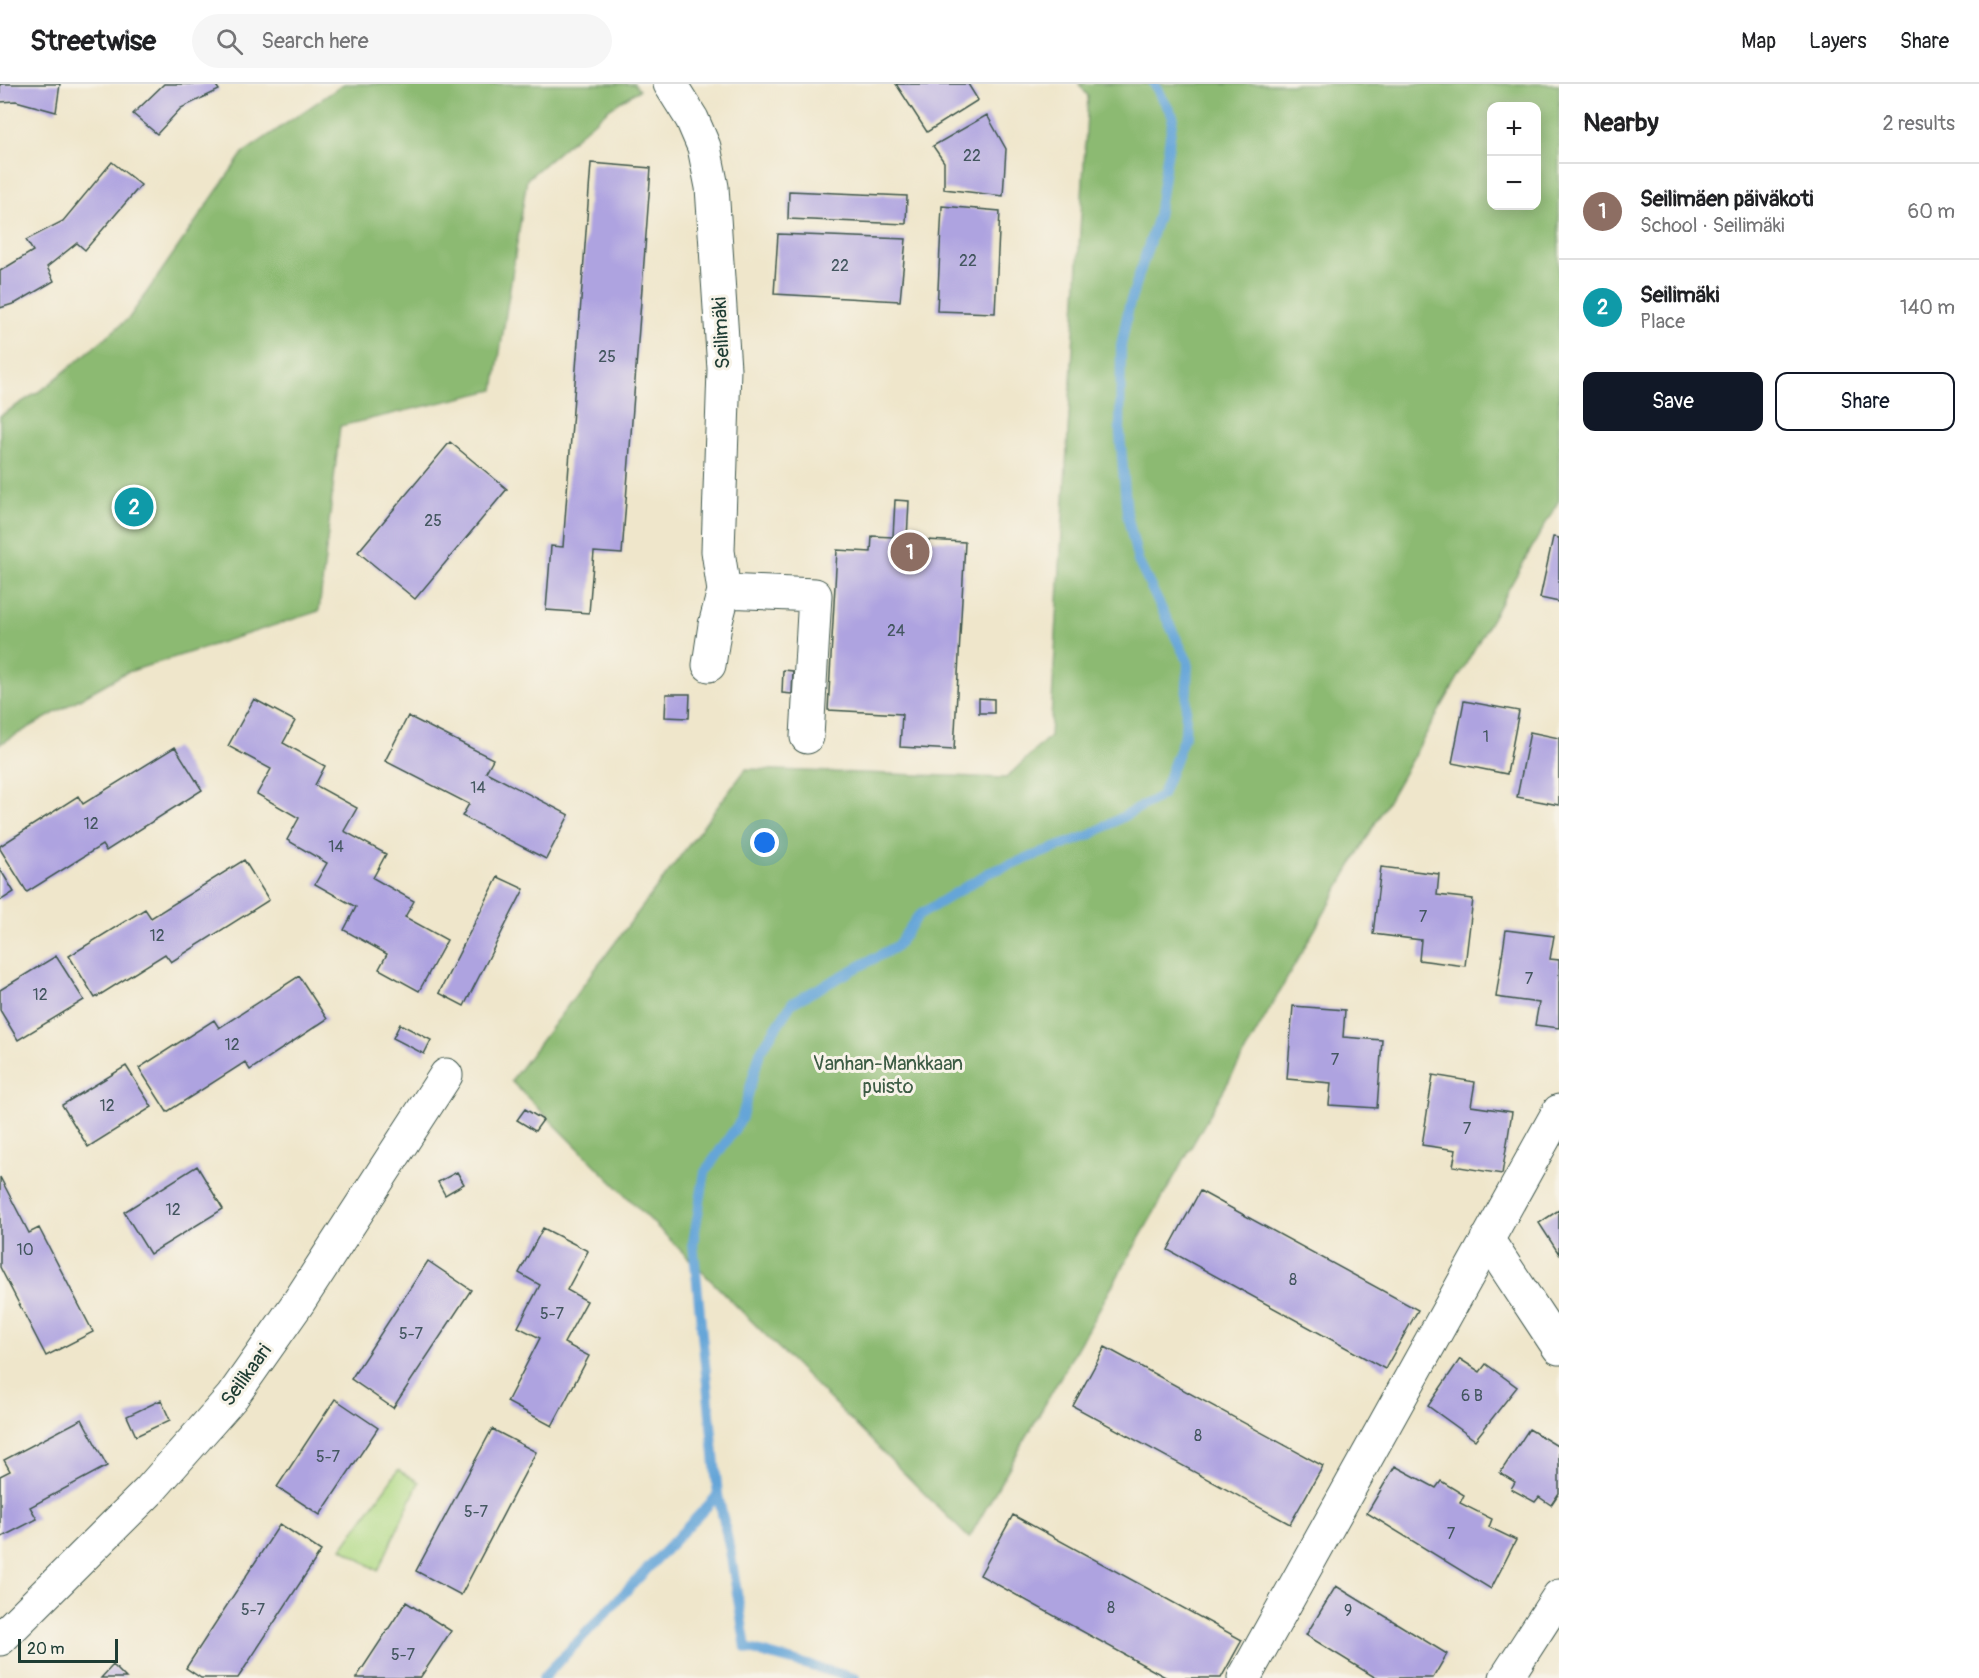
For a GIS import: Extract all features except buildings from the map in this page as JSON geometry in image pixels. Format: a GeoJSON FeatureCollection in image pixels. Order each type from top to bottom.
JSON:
{"type":"FeatureCollection","features":[{"type":"Feature","properties":{"kind":"street","name":"Seilimäki"},"geometry":{"type":"LineString","coordinates":[[670,84],[692,119],[705,147],[712,187],[724,369],[718,551],[724,591]]}},
{"type":"Feature","properties":{"kind":"street"},"geometry":{"type":"LineString","coordinates":[[709,665],[715,625],[724,591],[815,595],[807,737]]}},
{"type":"Feature","properties":{"kind":"street","name":"Seilikaari"},"geometry":{"type":"LineString","coordinates":[[0,1639],[149,1491],[232,1397],[298,1303],[446,1076]]}},
{"type":"Feature","properties":{"kind":"street"},"geometry":{"type":"LineString","coordinates":[[1244,1678],[1559,1111]]}},
{"type":"Feature","properties":{"kind":"street"},"geometry":{"type":"LineString","coordinates":[[1487,1239],[1559,1348]]}},
{"type":"Feature","properties":{"kind":"street"},"geometry":{"type":"LineString","coordinates":[[1506,1678],[1559,1596]]}},
{"type":"Feature","properties":{"kind":"green space"},"geometry":{"type":"Polygon","coordinates":[[[344,84],[634,84],[639,90],[610,108],[527,179],[494,390],[340,426],[319,611],[125,673],[0,744],[0,416],[46,387],[129,318],[243,153],[344,84]]]}},
{"type":"Feature","properties":{"kind":"green space","name":"Vanhan-Mankkaan puisto"},"geometry":{"type":"Polygon","coordinates":[[[1079,84],[1559,84],[1559,500],[969,1538],[511,1081],[746,769],[1006,778],[1050,736],[1088,96],[1079,84]]]}},
{"type":"Feature","properties":{"kind":"green space"},"geometry":{"type":"Polygon","coordinates":[[[398,1470],[419,1482],[378,1571],[342,1548],[398,1470]]]}},
{"type":"Feature","properties":{"kind":"waterway"},"geometry":{"type":"LineString","coordinates":[[855,1678],[746,1648],[730,1550],[718,1495],[693,1243],[705,1172],[741,1120],[760,1052],[792,1003],[897,946],[918,916],[988,873],[1090,835],[1162,795],[1185,734],[1188,662],[1138,561],[1127,514],[1120,435],[1121,346],[1129,306],[1158,216],[1173,116],[1154,84]]}},
{"type":"Feature","properties":{"kind":"waterway"},"geometry":{"type":"LineString","coordinates":[[543,1678],[718,1495]]}},
{"type":"Feature","properties":{"kind":"place","name":"Seilimäki"},"geometry":{"type":"Point","coordinates":[134,507]}},
{"type":"Feature","properties":{"kind":"place","name":"Seilimäen päiväkoti"},"geometry":{"type":"Point","coordinates":[910,552]}}]}
